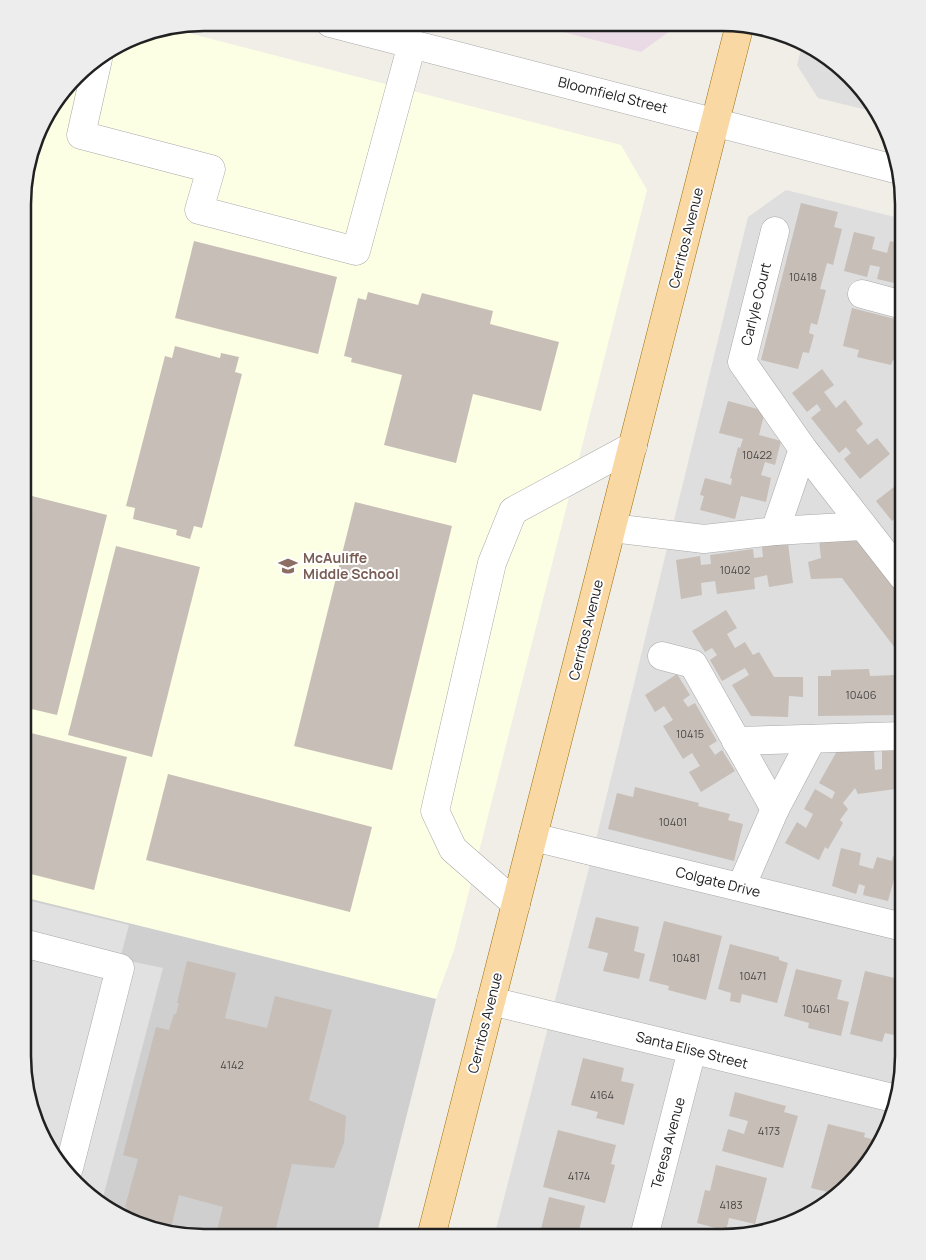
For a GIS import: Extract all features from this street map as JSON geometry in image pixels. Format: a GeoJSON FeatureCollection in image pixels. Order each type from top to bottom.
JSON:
{"type":"FeatureCollection","features":[{"type":"Feature","properties":{"kind":"main road","name":"Cerritos Avenue"},"geometry":{"type":"LineString","coordinates":[[433,1229],[738,32]]}},
{"type":"Feature","properties":{"kind":"street","name":"Bloomfield Street"},"geometry":{"type":"LineString","coordinates":[[361,31],[890,167]]}},
{"type":"Feature","properties":{"kind":"street"},"geometry":{"type":"LineString","coordinates":[[96,69],[81,135],[211,169],[198,210],[356,251],[412,44]]}},
{"type":"Feature","properties":{"kind":"street","name":"Carlyle Court"},"geometry":{"type":"LineString","coordinates":[[774,230],[742,362],[803,448],[895,567]]}},
{"type":"Feature","properties":{"kind":"street"},"geometry":{"type":"LineString","coordinates":[[862,294],[895,303]]}},
{"type":"Feature","properties":{"kind":"street"},"geometry":{"type":"LineString","coordinates":[[516,904],[453,849],[435,811],[492,563],[513,511],[633,446]]}},
{"type":"Feature","properties":{"kind":"street"},"geometry":{"type":"LineString","coordinates":[[775,532],[803,448]]}},
{"type":"Feature","properties":{"kind":"street"},"geometry":{"type":"LineString","coordinates":[[612,528],[704,539],[862,526]]}},
{"type":"Feature","properties":{"kind":"street"},"geometry":{"type":"LineString","coordinates":[[662,656],[693,664],[775,809]]}},
{"type":"Feature","properties":{"kind":"street"},"geometry":{"type":"LineString","coordinates":[[736,741],[894,736]]}},
{"type":"Feature","properties":{"kind":"street"},"geometry":{"type":"LineString","coordinates":[[740,887],[775,809],[812,739]]}},
{"type":"Feature","properties":{"kind":"street","name":"Colgate Drive"},"geometry":{"type":"LineString","coordinates":[[533,837],[894,926]]}},
{"type":"Feature","properties":{"kind":"street"},"geometry":{"type":"LineString","coordinates":[[31,945],[120,968],[70,1164]]}},
{"type":"Feature","properties":{"kind":"street","name":"Santa Elise Street"},"geometry":{"type":"LineString","coordinates":[[491,1001],[889,1097]]}},
{"type":"Feature","properties":{"kind":"street","name":"Teresa Avenue"},"geometry":{"type":"LineString","coordinates":[[646,1229],[692,1050]]}},
{"type":"Feature","properties":{"kind":"shaded area"},"geometry":{"type":"Polygon","coordinates":[[[559,31],[670,31],[641,52],[559,31]]]}},
{"type":"Feature","properties":{"kind":"shaded area","name":"McAuliffe Middle School"},"geometry":{"type":"Polygon","coordinates":[[[186,33],[621,145],[647,190],[454,950],[436,999],[31,901],[31,204],[33,181],[37,159],[44,138],[60,108],[74,90],[108,60],[148,40],[186,33]]]}},
{"type":"Feature","properties":{"kind":"shaded area"},"geometry":{"type":"Polygon","coordinates":[[[801,50],[818,60],[852,90],[867,110],[818,98],[797,65],[801,50]]]}},
{"type":"Feature","properties":{"kind":"shaded area"},"geometry":{"type":"Polygon","coordinates":[[[786,190],[895,217],[894,1067],[886,1112],[866,1152],[836,1186],[818,1200],[778,1220],[722,1229],[496,1229],[589,868],[748,217],[786,190]]]}},
{"type":"Feature","properties":{"kind":"shaded area"},"geometry":{"type":"Polygon","coordinates":[[[31,899],[436,999],[378,1229],[204,1229],[159,1223],[138,1216],[118,1206],[82,1178],[54,1142],[40,1112],[31,1056],[31,899]]]}},
{"type":"Feature","properties":{"kind":"shaded area"},"geometry":{"type":"Polygon","coordinates":[[[31,901],[129,925],[120,959],[163,968],[103,1196],[82,1178],[67,1161],[54,1142],[40,1112],[31,1056],[31,901]]]}},
{"type":"Feature","properties":{"kind":"building"},"geometry":{"type":"Polygon","coordinates":[[[801,203],[838,212],[834,227],[842,229],[833,265],[827,263],[820,289],[826,290],[817,325],[811,323],[809,333],[814,335],[809,353],[803,352],[798,369],[761,360],[801,203]]]}},
{"type":"Feature","properties":{"kind":"building"},"geometry":{"type":"Polygon","coordinates":[[[854,232],[875,237],[872,249],[887,253],[890,241],[895,242],[895,283],[877,279],[880,267],[870,265],[867,277],[844,271],[854,232]]]}},
{"type":"Feature","properties":{"kind":"building"},"geometry":{"type":"Polygon","coordinates":[[[194,241],[337,277],[318,354],[175,318],[194,241]]]}},
{"type":"Feature","properties":{"kind":"building"},"geometry":{"type":"Polygon","coordinates":[[[368,292],[418,305],[422,293],[493,311],[490,324],[559,342],[541,411],[473,394],[456,463],[384,445],[402,375],[351,362],[352,358],[344,356],[358,298],[366,300],[368,292]]]}},
{"type":"Feature","properties":{"kind":"building"},"geometry":{"type":"Polygon","coordinates":[[[852,308],[895,319],[895,360],[893,360],[891,365],[857,357],[859,350],[843,346],[852,308]]]}},
{"type":"Feature","properties":{"kind":"building"},"geometry":{"type":"Polygon","coordinates":[[[175,346],[220,358],[221,353],[239,357],[235,372],[242,374],[202,528],[194,526],[190,539],[176,535],[177,530],[133,519],[135,508],[126,506],[165,356],[172,358],[175,346]]]}},
{"type":"Feature","properties":{"kind":"building"},"geometry":{"type":"Polygon","coordinates":[[[822,369],[834,385],[824,392],[836,408],[845,400],[863,424],[856,430],[868,445],[877,438],[890,454],[860,479],[844,459],[851,453],[846,447],[839,453],[811,418],[821,410],[817,404],[807,412],[792,393],[822,369]]]}},
{"type":"Feature","properties":{"kind":"building"},"geometry":{"type":"Polygon","coordinates":[[[728,401],[765,411],[759,435],[781,441],[775,465],[765,462],[761,475],[771,478],[766,502],[741,496],[735,519],[700,510],[704,496],[700,495],[705,478],[731,485],[732,479],[730,478],[738,447],[740,448],[743,439],[719,433],[728,401]]]}},
{"type":"Feature","properties":{"kind":"building"},"geometry":{"type":"Polygon","coordinates":[[[895,486],[895,519],[892,521],[876,501],[895,486]]]}},
{"type":"Feature","properties":{"kind":"building"},"geometry":{"type":"Polygon","coordinates":[[[31,496],[107,515],[57,715],[31,709],[31,496]]]}},
{"type":"Feature","properties":{"kind":"building"},"geometry":{"type":"Polygon","coordinates":[[[355,502],[452,526],[392,770],[294,746],[355,502]]]}},
{"type":"Feature","properties":{"kind":"building"},"geometry":{"type":"Polygon","coordinates":[[[856,535],[895,584],[894,647],[842,578],[811,579],[808,562],[821,558],[819,540],[856,535]]]}},
{"type":"Feature","properties":{"kind":"building"},"geometry":{"type":"Polygon","coordinates":[[[788,543],[793,583],[769,587],[767,575],[754,578],[755,589],[717,594],[715,581],[701,583],[702,595],[681,599],[676,560],[700,556],[701,565],[711,564],[710,555],[753,549],[754,558],[763,557],[762,547],[788,543]]]}},
{"type":"Feature","properties":{"kind":"building"},"geometry":{"type":"Polygon","coordinates":[[[116,546],[200,567],[152,757],[68,735],[116,546]]]}},
{"type":"Feature","properties":{"kind":"building"},"geometry":{"type":"Polygon","coordinates":[[[726,610],[737,628],[727,634],[735,648],[745,642],[753,655],[759,652],[774,677],[803,677],[803,697],[789,696],[788,717],[751,716],[732,685],[749,675],[745,668],[722,681],[710,660],[717,655],[712,648],[705,652],[692,631],[726,610]]]}},
{"type":"Feature","properties":{"kind":"building"},"geometry":{"type":"Polygon","coordinates":[[[869,669],[870,676],[894,675],[894,715],[818,716],[818,676],[831,676],[831,670],[869,669]]]}},
{"type":"Feature","properties":{"kind":"building"},"geometry":{"type":"Polygon","coordinates":[[[677,674],[690,695],[683,700],[688,707],[695,703],[717,741],[709,746],[715,755],[722,750],[735,771],[701,792],[689,772],[700,766],[692,753],[683,759],[663,726],[673,720],[664,706],[655,712],[645,695],[677,674]]]}},
{"type":"Feature","properties":{"kind":"building"},"geometry":{"type":"Polygon","coordinates":[[[31,733],[127,757],[94,890],[31,874],[31,733]]]}},
{"type":"Feature","properties":{"kind":"building"},"geometry":{"type":"Polygon","coordinates":[[[882,748],[894,749],[894,789],[858,794],[855,788],[843,803],[848,809],[840,820],[843,823],[828,849],[825,847],[819,860],[785,843],[797,822],[806,828],[813,814],[804,809],[815,789],[832,799],[835,792],[819,783],[837,751],[874,750],[875,770],[882,769],[882,748]]]}},
{"type":"Feature","properties":{"kind":"building"},"geometry":{"type":"Polygon","coordinates":[[[168,774],[372,827],[350,912],[146,860],[168,774]]]}},
{"type":"Feature","properties":{"kind":"building"},"geometry":{"type":"Polygon","coordinates":[[[635,787],[699,803],[698,806],[730,814],[728,820],[743,824],[734,861],[608,829],[617,793],[633,797],[635,787]]]}},
{"type":"Feature","properties":{"kind":"building"},"geometry":{"type":"Polygon","coordinates":[[[841,848],[861,853],[859,865],[873,869],[877,857],[892,861],[894,856],[894,879],[888,901],[863,895],[865,886],[859,884],[856,894],[832,886],[841,848]]]}},
{"type":"Feature","properties":{"kind":"building"},"geometry":{"type":"Polygon","coordinates":[[[596,917],[639,927],[634,951],[645,954],[639,979],[603,971],[608,953],[588,948],[596,917]]]}},
{"type":"Feature","properties":{"kind":"building"},"geometry":{"type":"Polygon","coordinates":[[[664,921],[722,936],[706,1000],[668,990],[669,986],[649,981],[664,921]]]}},
{"type":"Feature","properties":{"kind":"building"},"geometry":{"type":"Polygon","coordinates":[[[730,944],[779,957],[779,960],[788,963],[777,1003],[742,994],[740,1003],[730,1001],[731,993],[718,989],[730,944]]]}},
{"type":"Feature","properties":{"kind":"building"},"geometry":{"type":"Polygon","coordinates":[[[187,961],[236,973],[225,1018],[267,1028],[275,996],[332,1010],[309,1100],[346,1116],[344,1143],[334,1168],[292,1164],[276,1229],[217,1229],[223,1207],[179,1195],[172,1225],[138,1216],[126,1210],[127,1207],[125,1207],[138,1159],[123,1155],[156,1027],[169,1030],[174,1014],[176,1014],[179,1003],[177,1003],[187,961]]]}},
{"type":"Feature","properties":{"kind":"building"},"geometry":{"type":"Polygon","coordinates":[[[796,969],[842,980],[837,999],[849,1002],[841,1036],[808,1028],[809,1023],[784,1016],[796,969]]]}},
{"type":"Feature","properties":{"kind":"building"},"geometry":{"type":"Polygon","coordinates":[[[865,971],[894,978],[894,1035],[885,1033],[882,1042],[850,1034],[865,971]]]}},
{"type":"Feature","properties":{"kind":"building"},"geometry":{"type":"Polygon","coordinates":[[[583,1058],[624,1068],[621,1081],[634,1084],[624,1125],[596,1118],[598,1112],[571,1105],[583,1058]]]}},
{"type":"Feature","properties":{"kind":"building"},"geometry":{"type":"Polygon","coordinates":[[[735,1092],[786,1106],[784,1112],[798,1116],[783,1168],[722,1151],[728,1129],[744,1134],[748,1121],[729,1116],[735,1092]]]}},
{"type":"Feature","properties":{"kind":"building"},"geometry":{"type":"Polygon","coordinates":[[[828,1124],[865,1133],[864,1137],[873,1140],[852,1170],[836,1186],[828,1192],[811,1188],[828,1124]]]}},
{"type":"Feature","properties":{"kind":"building"},"geometry":{"type":"Polygon","coordinates":[[[558,1130],[616,1145],[611,1164],[615,1165],[605,1203],[543,1187],[558,1130]]]}},
{"type":"Feature","properties":{"kind":"building"},"geometry":{"type":"Polygon","coordinates":[[[716,1165],[767,1178],[755,1224],[729,1218],[727,1229],[719,1229],[697,1223],[705,1190],[710,1191],[716,1165]]]}},
{"type":"Feature","properties":{"kind":"building"},"geometry":{"type":"Polygon","coordinates":[[[549,1197],[585,1206],[579,1229],[541,1229],[549,1197]]]}},
{"type":"Feature","properties":{"kind":"place","name":"McAuliffe Middle School"},"geometry":{"type":"Point","coordinates":[288,566]}}]}
